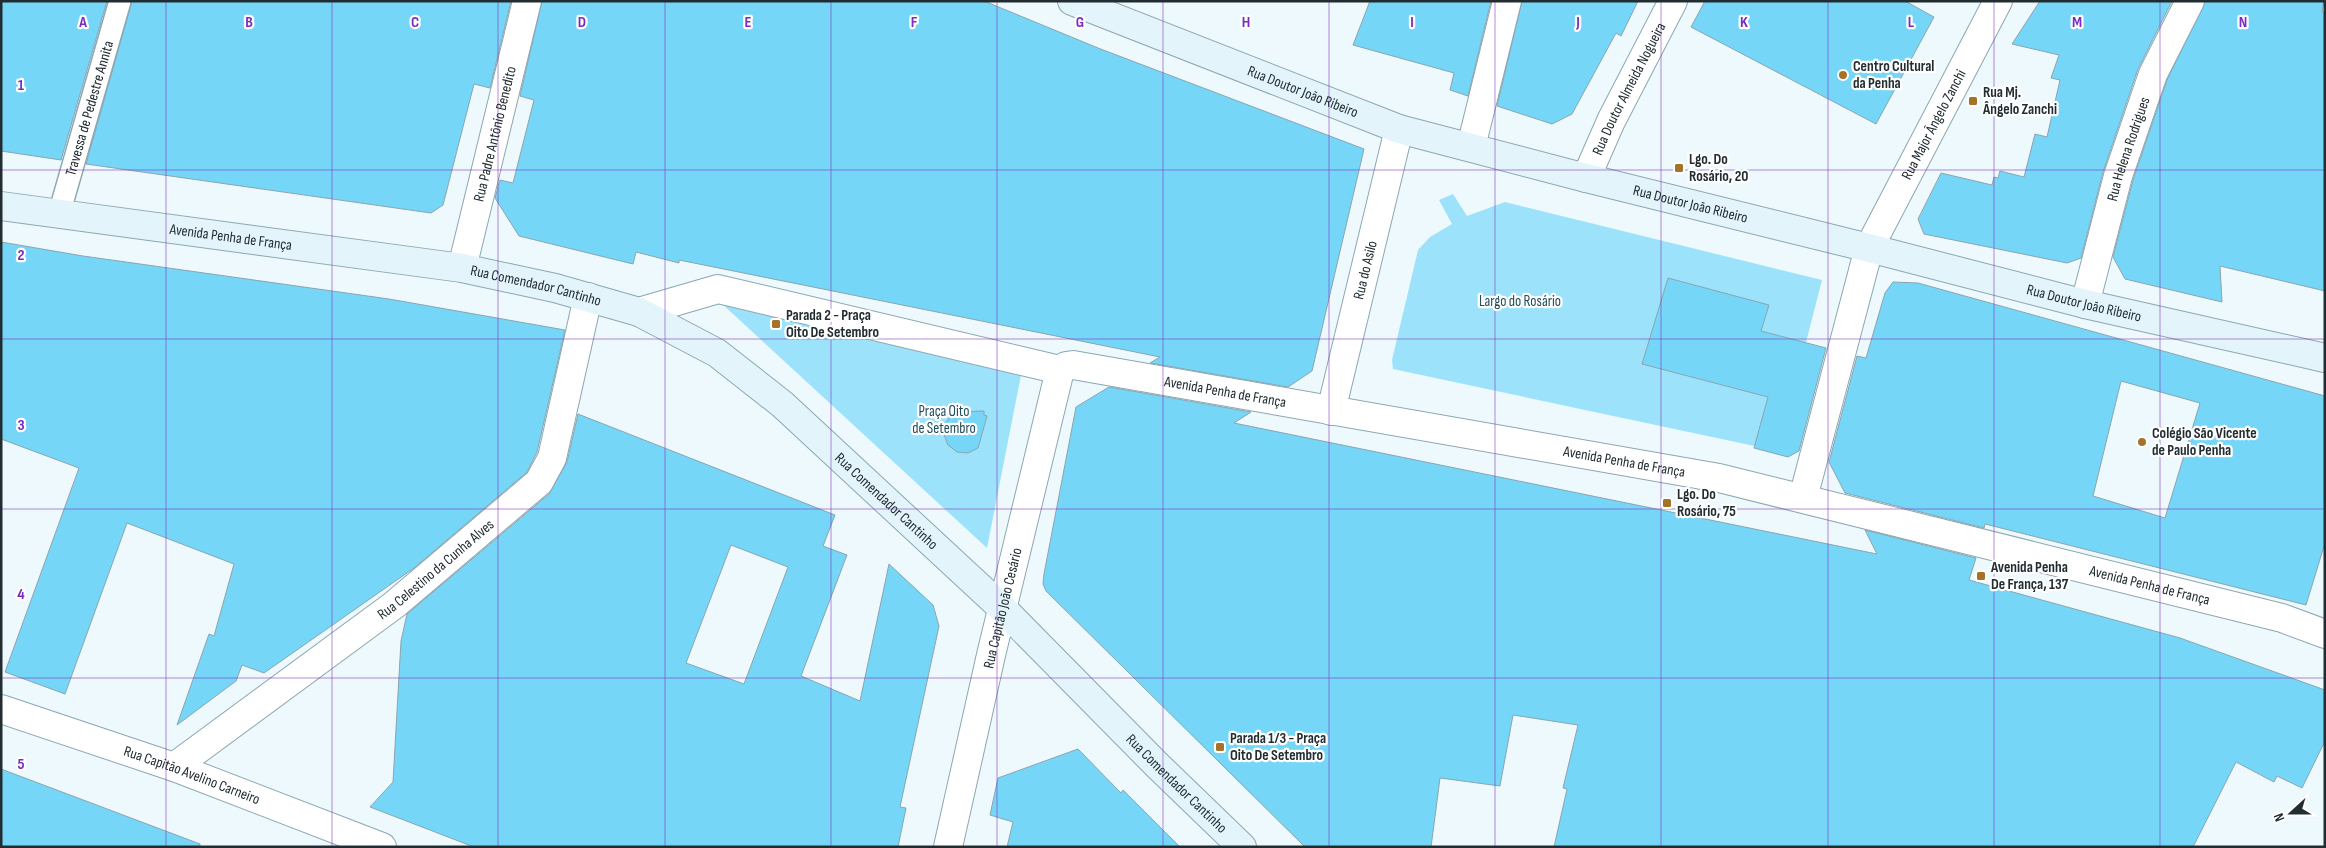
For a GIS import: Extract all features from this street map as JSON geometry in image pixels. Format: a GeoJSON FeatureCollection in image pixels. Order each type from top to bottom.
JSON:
{"type":"FeatureCollection","features":[{"type":"Feature","properties":{"kind":"main road","name":"Rua Doutor João Ribeiro"},"geometry":{"type":"LineString","coordinates":[[1072,1],[1399,129],[2085,304],[2325,358]]}},
{"type":"Feature","properties":{"kind":"main road","name":"Avenida Penha de França"},"geometry":{"type":"LineString","coordinates":[[1,206],[462,268]]}},
{"type":"Feature","properties":{"kind":"main road","name":"Rua Comendador Cantinho"},"geometry":{"type":"LineString","coordinates":[[462,268],[588,297],[639,312],[717,353],[782,404],[1002,608],[1158,766],[1242,847]]}},
{"type":"Feature","properties":{"kind":"street","name":"Rua Padre Antônio Benedito"},"geometry":{"type":"LineString","coordinates":[[462,268],[527,1]]}},
{"type":"Feature","properties":{"kind":"street"},"geometry":{"type":"LineString","coordinates":[[1471,147],[1507,1]]}},
{"type":"Feature","properties":{"kind":"street","name":"Rua Doutor Almeida Nogueira"},"geometry":{"type":"LineString","coordinates":[[1586,178],[1611,121],[1673,1]]}},
{"type":"Feature","properties":{"kind":"street","name":"Rua Major Ângelo Zanchi"},"geometry":{"type":"LineString","coordinates":[[1869,248],[1998,1]]}},
{"type":"Feature","properties":{"kind":"street","name":"Rua Helena Rodrigues"},"geometry":{"type":"LineString","coordinates":[[2085,304],[2118,176],[2140,111],[2154,74],[2190,1]]}},
{"type":"Feature","properties":{"kind":"street","name":"Rua do Asilo"},"geometry":{"type":"LineString","coordinates":[[1331,411],[1399,129]]}},
{"type":"Feature","properties":{"kind":"street"},"geometry":{"type":"LineString","coordinates":[[1803,498],[1869,248]]}},
{"type":"Feature","properties":{"kind":"street"},"geometry":{"type":"LineString","coordinates":[[639,312],[718,289],[1060,370]]}},
{"type":"Feature","properties":{"kind":"street","name":"Rua Celestino da Cunha Alves"},"geometry":{"type":"LineString","coordinates":[[174,767],[394,604],[539,482],[552,458],[588,297]]}},
{"type":"Feature","properties":{"kind":"street","name":"Avenida Penha de França"},"geometry":{"type":"LineString","coordinates":[[1060,370],[1066,366],[1073,365],[1719,478],[2282,618],[2325,634]]}},
{"type":"Feature","properties":{"kind":"street","name":"Rua Capitão João Cesário"},"geometry":{"type":"LineString","coordinates":[[948,847],[1002,608],[1060,370]]}},
{"type":"Feature","properties":{"kind":"street","name":"Rua Capitão Avelino Carneiro"},"geometry":{"type":"LineString","coordinates":[[1,709],[174,767],[382,847]]}},
{"type":"Feature","properties":{"kind":"lane","name":"Travessa de Pedestre Annita"},"geometry":{"type":"LineString","coordinates":[[59,214],[120,1]]}},
{"type":"Feature","properties":{"kind":"green space","name":"Largo do Rosário"},"geometry":{"type":"Polygon","coordinates":[[[1453,194],[1467,216],[1505,202],[1822,280],[1778,451],[1393,369],[1392,360],[1418,250],[1430,237],[1452,224],[1439,200],[1453,194]]]}},
{"type":"Feature","properties":{"kind":"green space","name":"Praça Oito de Setembro"},"geometry":{"type":"Polygon","coordinates":[[[720,302],[1022,370],[987,548],[720,302]]]}},
{"type":"Feature","properties":{"kind":"building"},"geometry":{"type":"Polygon","coordinates":[[[1,1],[107,1],[61,160],[1,151],[1,1]]]}},
{"type":"Feature","properties":{"kind":"building"},"geometry":{"type":"Polygon","coordinates":[[[132,1],[511,1],[490,88],[474,84],[443,205],[431,213],[86,164],[132,1]]]}},
{"type":"Feature","properties":{"kind":"building"},"geometry":{"type":"Polygon","coordinates":[[[542,1],[984,1],[1098,48],[1364,149],[1312,371],[1288,387],[1150,363],[1160,357],[679,260],[679,263],[636,252],[633,264],[519,236],[495,198],[500,180],[513,183],[534,100],[520,96],[542,1]]]}},
{"type":"Feature","properties":{"kind":"building"},"geometry":{"type":"Polygon","coordinates":[[[1370,1],[1491,1],[1468,96],[1450,90],[1454,73],[1353,45],[1370,1]]]}},
{"type":"Feature","properties":{"kind":"building"},"geometry":{"type":"Polygon","coordinates":[[[1522,1],[1638,1],[1621,36],[1616,33],[1572,114],[1552,124],[1497,106],[1522,1]]]}},
{"type":"Feature","properties":{"kind":"building","name":"Centro Cultural da Penha"},"geometry":{"type":"Polygon","coordinates":[[[1705,1],[1905,1],[1934,17],[1876,124],[1691,27],[1705,1]]]}},
{"type":"Feature","properties":{"kind":"building"},"geometry":{"type":"Polygon","coordinates":[[[2040,1],[2172,1],[2138,69],[2103,172],[2081,258],[2067,263],[1924,234],[1918,219],[1941,173],[1992,185],[1994,177],[1998,178],[2000,171],[2024,177],[2035,134],[2047,137],[2060,80],[2051,78],[2059,55],[2012,44],[2040,1]]]}},
{"type":"Feature","properties":{"kind":"building"},"geometry":{"type":"Polygon","coordinates":[[[2205,1],[2324,1],[2322,12],[2325,12],[2325,291],[2220,266],[2222,302],[2125,279],[2113,257],[2133,180],[2167,80],[2205,1]]]}},
{"type":"Feature","properties":{"kind":"building"},"geometry":{"type":"Polygon","coordinates":[[[1,242],[83,256],[389,299],[565,330],[537,452],[527,472],[414,568],[264,673],[242,665],[236,681],[177,725],[209,634],[214,636],[234,564],[127,523],[65,694],[5,672],[79,468],[1,439],[1,242]]]}},
{"type":"Feature","properties":{"kind":"building"},"geometry":{"type":"Polygon","coordinates":[[[1668,278],[1769,305],[1761,331],[1826,348],[1799,451],[1788,457],[1754,448],[1768,397],[1642,364],[1668,278]]]}},
{"type":"Feature","properties":{"kind":"building"},"geometry":{"type":"Polygon","coordinates":[[[1893,282],[1918,283],[2325,396],[2325,543],[2306,605],[1985,524],[1984,528],[1845,493],[1829,462],[1857,356],[1866,358],[1885,293],[1893,282]],[[2121,381],[2093,496],[2165,518],[2200,403],[2121,381]]]}},
{"type":"Feature","properties":{"kind":"building"},"geometry":{"type":"Polygon","coordinates":[[[1109,387],[1251,412],[1234,423],[1877,554],[1865,530],[1976,558],[1969,580],[2180,638],[2325,690],[2325,741],[2302,788],[2277,776],[2274,782],[2236,762],[2193,847],[1554,847],[1567,789],[1563,788],[1578,725],[1513,715],[1500,786],[1440,778],[1431,847],[1305,847],[1046,591],[1043,584],[1076,407],[1109,387]]]}},
{"type":"Feature","properties":{"kind":"building"},"geometry":{"type":"Polygon","coordinates":[[[984,411],[984,415],[987,416],[978,448],[968,453],[957,452],[948,445],[944,435],[945,424],[953,412],[984,411]]]}},
{"type":"Feature","properties":{"kind":"building"},"geometry":{"type":"Polygon","coordinates":[[[578,414],[835,515],[823,546],[847,555],[801,676],[860,701],[889,564],[933,605],[939,626],[900,807],[906,808],[898,847],[474,847],[370,807],[393,782],[401,641],[407,614],[549,494],[567,462],[578,414]],[[731,545],[686,663],[744,684],[788,567],[731,545]]]}},
{"type":"Feature","properties":{"kind":"building"},"geometry":{"type":"Polygon","coordinates":[[[1078,749],[1121,793],[1123,790],[1180,847],[1007,847],[1013,822],[990,815],[998,778],[1078,749]]]}},
{"type":"Feature","properties":{"kind":"building"},"geometry":{"type":"Polygon","coordinates":[[[1,769],[200,844],[200,847],[1,847],[1,769]]]}},
{"type":"Feature","properties":{"kind":"place","name":"Centro Cultural da Penha"},"geometry":{"type":"Point","coordinates":[1843,75]}},
{"type":"Feature","properties":{"kind":"place","name":"Rua Mj. Ângelo Zanchi"},"geometry":{"type":"Point","coordinates":[1973,101]}},
{"type":"Feature","properties":{"kind":"place","name":"Lgo. Do Rosário, 20"},"geometry":{"type":"Point","coordinates":[1679,168]}},
{"type":"Feature","properties":{"kind":"place","name":"Parada 2 - Praça Oito De Setembro"},"geometry":{"type":"Point","coordinates":[776,324]}},
{"type":"Feature","properties":{"kind":"place","name":"Colégio São Vicente de Paulo Penha"},"geometry":{"type":"Point","coordinates":[2142,442]}},
{"type":"Feature","properties":{"kind":"place","name":"Lgo. Do Rosário, 75"},"geometry":{"type":"Point","coordinates":[1667,503]}},
{"type":"Feature","properties":{"kind":"place","name":"Avenida Penha De França, 137"},"geometry":{"type":"Point","coordinates":[1981,576]}},
{"type":"Feature","properties":{"kind":"place","name":"Parada 1/3 - Praça Oito De Setembro"},"geometry":{"type":"Point","coordinates":[1220,747]}}]}
